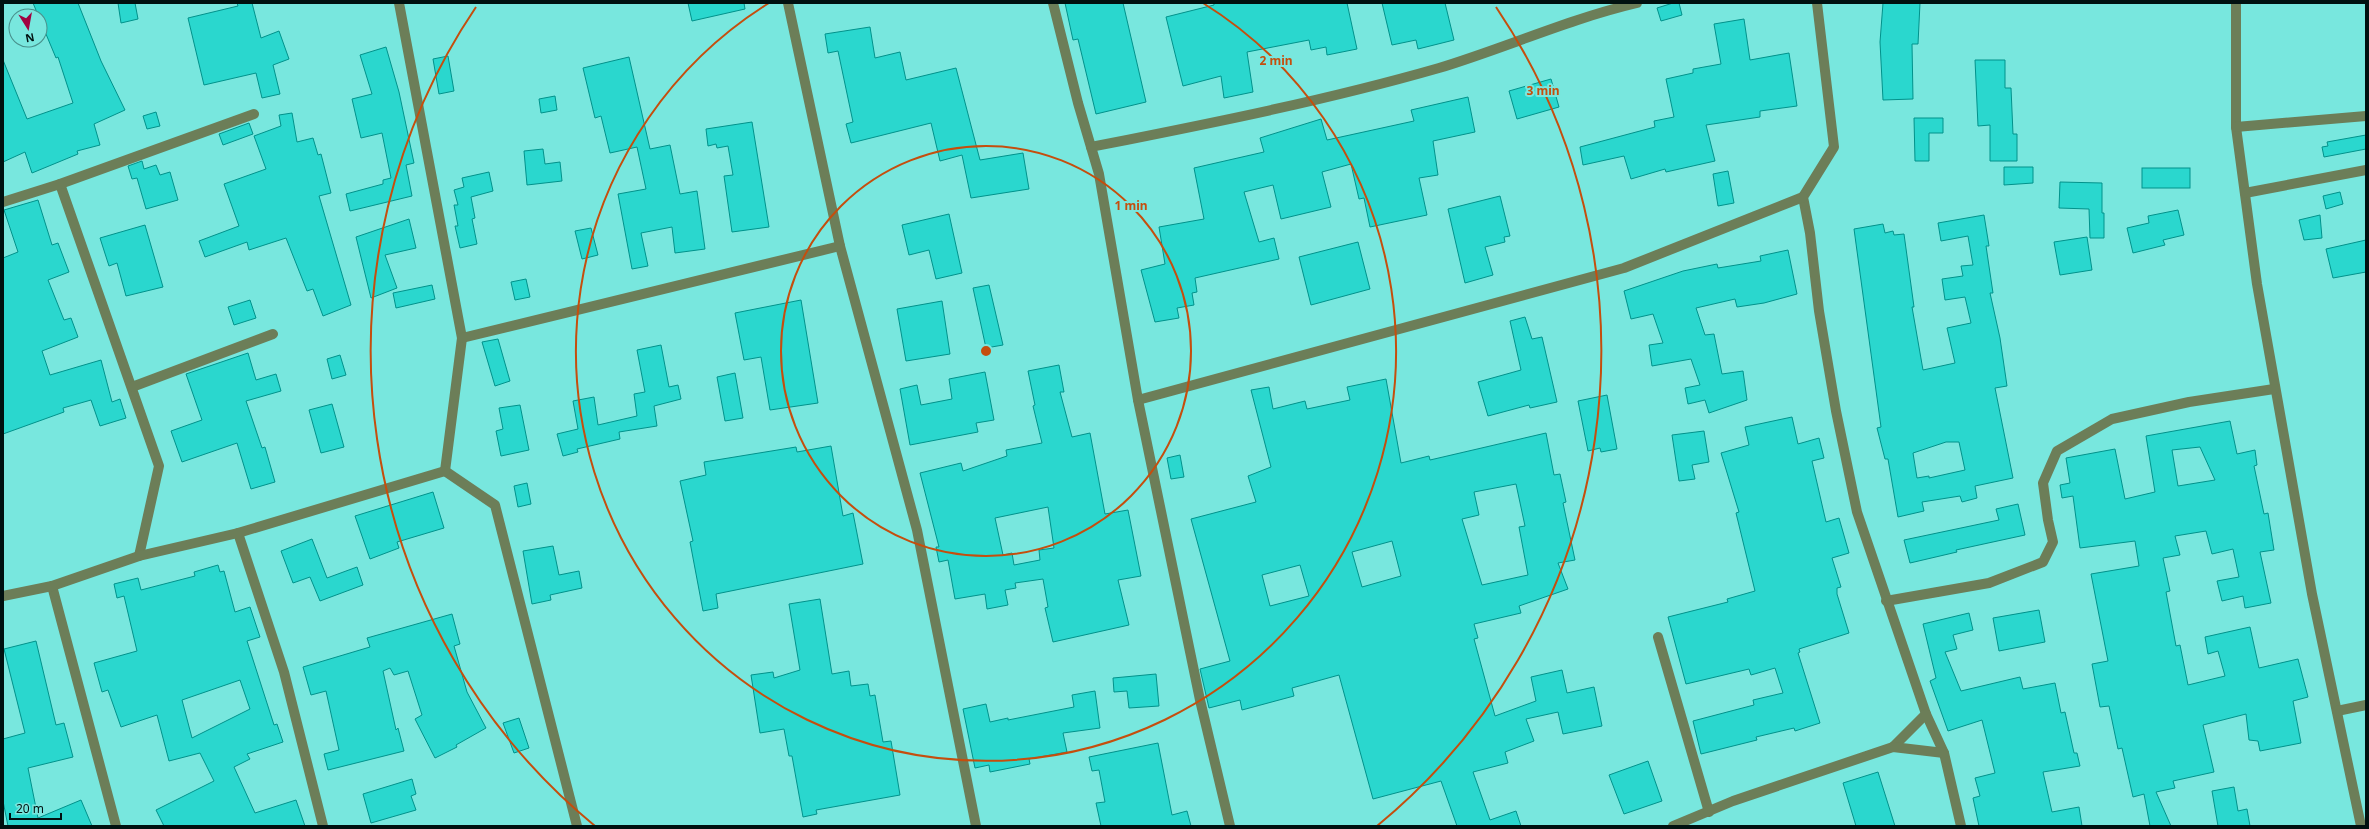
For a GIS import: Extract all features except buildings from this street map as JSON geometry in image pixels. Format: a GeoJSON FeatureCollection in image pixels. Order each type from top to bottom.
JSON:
{"type":"FeatureCollection","features":[{"type":"Feature","properties":{"kind":"street"},"geometry":{"type":"LineString","coordinates":[[399,3],[462,338],[445,471]]}},
{"type":"Feature","properties":{"kind":"street"},"geometry":{"type":"LineString","coordinates":[[788,3],[840,246],[917,530],[976,826]]}},
{"type":"Feature","properties":{"kind":"street"},"geometry":{"type":"LineString","coordinates":[[1053,3],[1099,174],[1138,400],[1200,700],[1230,826]]}},
{"type":"Feature","properties":{"kind":"street"},"geometry":{"type":"LineString","coordinates":[[1091,147],[1256,114],[1439,67],[1604,11],[1637,3]]}},
{"type":"Feature","properties":{"kind":"street"},"geometry":{"type":"LineString","coordinates":[[1138,400],[1624,268],[1803,197],[1834,147],[1817,3]]}},
{"type":"Feature","properties":{"kind":"street"},"geometry":{"type":"LineString","coordinates":[[2236,3],[2236,127],[2257,284],[2274,389],[2312,594],[2361,826]]}},
{"type":"Feature","properties":{"kind":"street"},"geometry":{"type":"LineString","coordinates":[[3,202],[60,184],[254,114]]}},
{"type":"Feature","properties":{"kind":"street"},"geometry":{"type":"LineString","coordinates":[[2236,127],[2366,116]]}},
{"type":"Feature","properties":{"kind":"street"},"geometry":{"type":"LineString","coordinates":[[2245,193],[2366,170]]}},
{"type":"Feature","properties":{"kind":"street"},"geometry":{"type":"LineString","coordinates":[[60,184],[159,466],[139,556]]}},
{"type":"Feature","properties":{"kind":"street"},"geometry":{"type":"LineString","coordinates":[[1803,197],[1810,233],[1819,311],[1836,412],[1857,512],[1886,601],[1926,714],[1944,753],[1961,826]]}},
{"type":"Feature","properties":{"kind":"street"},"geometry":{"type":"LineString","coordinates":[[462,338],[840,246]]}},
{"type":"Feature","properties":{"kind":"street"},"geometry":{"type":"LineString","coordinates":[[132,387],[273,334]]}},
{"type":"Feature","properties":{"kind":"street"},"geometry":{"type":"LineString","coordinates":[[1886,601],[1989,584],[2043,562],[2053,542],[2048,520],[2043,483],[2057,451],[2098,425],[2112,419],[2189,402],[2274,389]]}},
{"type":"Feature","properties":{"kind":"street"},"geometry":{"type":"LineString","coordinates":[[3,596],[52,586],[139,556],[238,533],[445,471]]}},
{"type":"Feature","properties":{"kind":"street"},"geometry":{"type":"LineString","coordinates":[[445,471],[495,505],[578,826]]}},
{"type":"Feature","properties":{"kind":"street"},"geometry":{"type":"LineString","coordinates":[[238,533],[284,672],[324,826]]}},
{"type":"Feature","properties":{"kind":"street"},"geometry":{"type":"LineString","coordinates":[[52,586],[116,826]]}},
{"type":"Feature","properties":{"kind":"street"},"geometry":{"type":"LineString","coordinates":[[1658,637],[1709,812]]}},
{"type":"Feature","properties":{"kind":"street"},"geometry":{"type":"LineString","coordinates":[[2337,711],[2366,705]]}},
{"type":"Feature","properties":{"kind":"street"},"geometry":{"type":"LineString","coordinates":[[1893,747],[1926,714]]}},
{"type":"Feature","properties":{"kind":"street"},"geometry":{"type":"LineString","coordinates":[[1673,826],[1733,801],[1893,747],[1944,753]]}}]}
